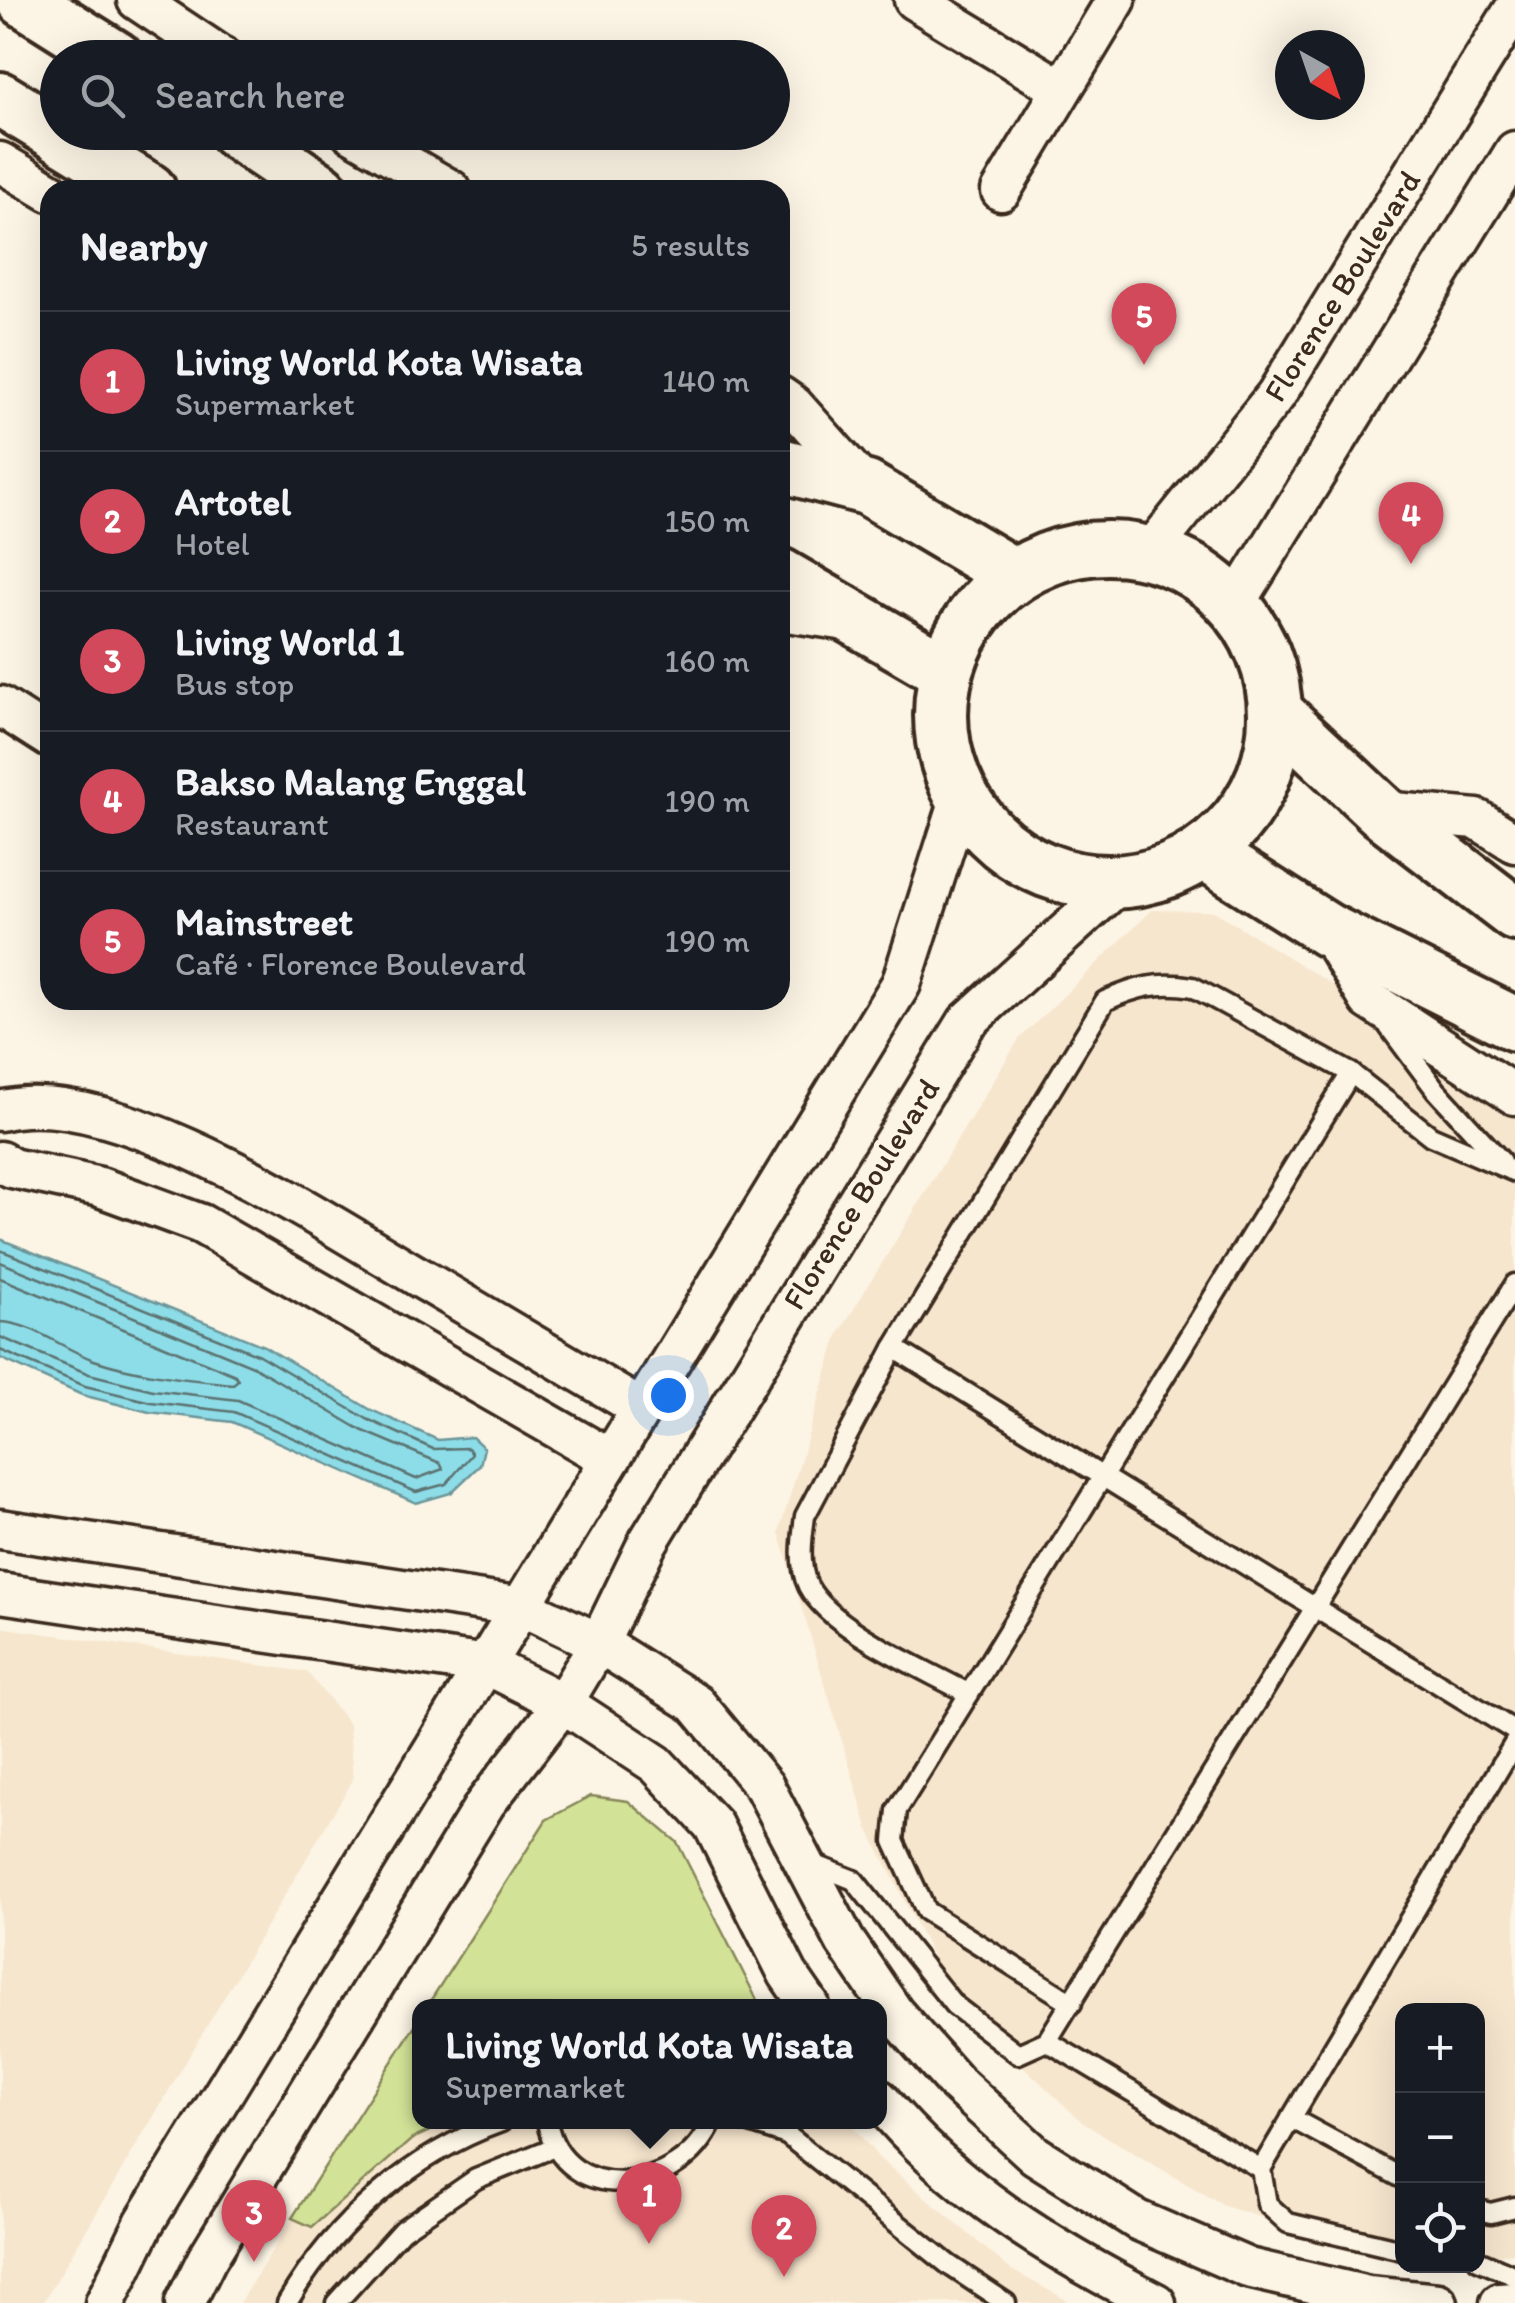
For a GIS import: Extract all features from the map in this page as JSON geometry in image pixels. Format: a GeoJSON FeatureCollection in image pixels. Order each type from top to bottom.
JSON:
{"type":"FeatureCollection","features":[{"type":"Feature","properties":{"kind":"street"},"geometry":{"type":"LineString","coordinates":[[24,0],[87,40]]}},
{"type":"Feature","properties":{"kind":"street"},"geometry":{"type":"LineString","coordinates":[[137,0],[197,40]]}},
{"type":"Feature","properties":{"kind":"street"},"geometry":{"type":"LineString","coordinates":[[914,0],[1061,89]]}},
{"type":"Feature","properties":{"kind":"street"},"geometry":{"type":"LineString","coordinates":[[1001,191],[1116,0]]}},
{"type":"Feature","properties":{"kind":"street","name":"Florence Boulevard"},"geometry":{"type":"LineString","coordinates":[[1150,552],[1276,395],[1515,8]]}},
{"type":"Feature","properties":{"kind":"street"},"geometry":{"type":"LineString","coordinates":[[0,98],[40,123]]}},
{"type":"Feature","properties":{"kind":"street"},"geometry":{"type":"LineString","coordinates":[[85,150],[134,180]]}},
{"type":"Feature","properties":{"kind":"street"},"geometry":{"type":"LineString","coordinates":[[264,150],[307,180]]}},
{"type":"Feature","properties":{"kind":"street"},"geometry":{"type":"LineString","coordinates":[[382,150],[433,180]]}},
{"type":"Feature","properties":{"kind":"street"},"geometry":{"type":"LineString","coordinates":[[1235,605],[1515,151]]}},
{"type":"Feature","properties":{"kind":"street"},"geometry":{"type":"LineString","coordinates":[[0,162],[40,186]]}},
{"type":"Feature","properties":{"kind":"street"},"geometry":{"type":"LineString","coordinates":[[790,403],[867,488]]}},
{"type":"Feature","properties":{"kind":"street"},"geometry":{"type":"LineString","coordinates":[[790,467],[867,488],[1012,574]]}},
{"type":"Feature","properties":{"kind":"street"},"geometry":{"type":"LineString","coordinates":[[1066,552],[1150,552],[1205,579],[1235,605],[1258,642],[1280,716],[1267,770],[1246,810],[1205,853],[1171,871],[1120,883],[1068,878],[1026,862],[990,835],[961,796],[944,751],[945,671],[974,618],[1012,574],[1066,552]]}},
{"type":"Feature","properties":{"kind":"street"},"geometry":{"type":"LineString","coordinates":[[790,582],[945,671]]}},
{"type":"Feature","properties":{"kind":"street"},"geometry":{"type":"LineString","coordinates":[[790,612],[862,623]]}},
{"type":"Feature","properties":{"kind":"street"},"geometry":{"type":"LineString","coordinates":[[0,706],[40,732]]}},
{"type":"Feature","properties":{"kind":"street"},"geometry":{"type":"LineString","coordinates":[[1280,716],[1381,811],[1515,914]]}},
{"type":"Feature","properties":{"kind":"street"},"geometry":{"type":"LineString","coordinates":[[105,2303],[144,2223],[901,984],[961,796]]}},
{"type":"Feature","properties":{"kind":"street"},"geometry":{"type":"LineString","coordinates":[[1381,811],[1477,819],[1515,843]]}},
{"type":"Feature","properties":{"kind":"street"},"geometry":{"type":"LineString","coordinates":[[1205,853],[1327,930],[1515,1024]]}},
{"type":"Feature","properties":{"kind":"street","name":"Florence Boulevard"},"geometry":{"type":"LineString","coordinates":[[185,2303],[206,2259],[485,1804],[563,1703],[599,1643],[648,1542],[967,1022],[1120,883]]}},
{"type":"Feature","properties":{"kind":"street"},"geometry":{"type":"LineString","coordinates":[[1327,930],[1369,1000],[1515,1094]]}},
{"type":"Feature","properties":{"kind":"street"},"geometry":{"type":"LineString","coordinates":[[0,1111],[26,1104],[129,1125],[237,1170],[640,1408]]}},
{"type":"Feature","properties":{"kind":"street"},"geometry":{"type":"LineString","coordinates":[[0,1161],[12,1168],[100,1187],[200,1224],[610,1459]]}},
{"type":"Feature","properties":{"kind":"street"},"geometry":{"type":"LineString","coordinates":[[0,1529],[523,1606],[599,1643],[696,1704],[764,1786],[845,1941],[884,1999]]}},
{"type":"Feature","properties":{"kind":"street"},"geometry":{"type":"LineString","coordinates":[[0,1593],[488,1665],[563,1703],[656,1764],[713,1825],[788,1974],[805,1999]]}},
{"type":"Feature","properties":{"kind":"street"},"geometry":{"type":"LineString","coordinates":[[887,2003],[954,2082],[1035,2156],[1137,2220],[1248,2268],[1368,2296],[1438,2303]]}},
{"type":"Feature","properties":{"kind":"street"},"geometry":{"type":"LineString","coordinates":[[887,2109],[905,2130],[994,2208],[1099,2274],[1156,2303]]}},
{"type":"Feature","properties":{"kind":"street"},"geometry":{"type":"LineString","coordinates":[[1500,2303],[1515,2302]]}},
{"type":"Feature","properties":{"kind":"lane"},"geometry":{"type":"LineString","coordinates":[[969,1694],[835,1617],[808,1584],[801,1548],[805,1516],[894,1348],[1105,1001],[1138,986],[1166,982],[1193,986],[1350,1073],[1431,1136],[1510,1168]]}},
{"type":"Feature","properties":{"kind":"lane"},"geometry":{"type":"LineString","coordinates":[[1369,1000],[1436,1090],[1510,1168]]}},
{"type":"Feature","properties":{"kind":"lane"},"geometry":{"type":"LineString","coordinates":[[1072,2003],[926,1911],[894,1841],[897,1810],[1350,1073]]}},
{"type":"Feature","properties":{"kind":"lane"},"geometry":{"type":"LineString","coordinates":[[804,1860],[854,1880],[954,2005],[1003,2046],[1018,2054],[1048,2041],[1515,1284]]}},
{"type":"Feature","properties":{"kind":"lane"},"geometry":{"type":"LineString","coordinates":[[894,1348],[1515,1731]]}},
{"type":"Feature","properties":{"kind":"lane"},"geometry":{"type":"LineString","coordinates":[[1395,2248],[1288,2223],[1267,2204],[1261,2169],[1515,1742]]}},
{"type":"Feature","properties":{"kind":"lane"},"geometry":{"type":"LineString","coordinates":[[1048,2041],[1261,2169]]}},
{"type":"Feature","properties":{"kind":"lane"},"geometry":{"type":"LineString","coordinates":[[1291,2118],[1395,2174]]}},
{"type":"Feature","properties":{"kind":"lane"},"geometry":{"type":"LineString","coordinates":[[287,2303],[367,2202],[454,2139],[482,2129]]}},
{"type":"Feature","properties":{"kind":"lane"},"geometry":{"type":"LineString","coordinates":[[548,2129],[552,2148],[574,2168],[601,2180],[631,2182],[660,2176],[686,2161],[709,2129]]}},
{"type":"Feature","properties":{"kind":"lane"},"geometry":{"type":"LineString","coordinates":[[769,2129],[787,2135],[948,2265],[1006,2303]]}},
{"type":"Feature","properties":{"kind":"lane"},"geometry":{"type":"LineString","coordinates":[[336,2303],[402,2230],[476,2179],[552,2148]]}},
{"type":"Feature","properties":{"kind":"lane"},"geometry":{"type":"LineString","coordinates":[[1485,2212],[1515,2207]]}},
{"type":"Feature","properties":{"kind":"lane"},"geometry":{"type":"LineString","coordinates":[[1485,2263],[1515,2276]]}},
{"type":"Feature","properties":{"kind":"shaded area"},"geometry":{"type":"Polygon","coordinates":[[[1152,910],[1214,911],[1515,1098],[1515,2253],[1485,2255],[1485,2003],[1395,2003],[1395,2249],[1342,2242],[1224,2206],[1083,2123],[955,2002],[868,1828],[779,1532],[838,1335],[1019,1039],[1152,910]]]}},
{"type":"Feature","properties":{"kind":"shaded area"},"geometry":{"type":"Polygon","coordinates":[[[0,1627],[307,1672],[349,1724],[353,1780],[43,2303],[0,2303],[0,1627]]]}},
{"type":"Feature","properties":{"kind":"shaded area"},"geometry":{"type":"Polygon","coordinates":[[[412,2030],[412,2129],[855,2129],[880,2159],[1010,2269],[1072,2303],[239,2303],[412,2030]]]}},
{"type":"Feature","properties":{"kind":"green space"},"geometry":{"type":"Polygon","coordinates":[[[591,1796],[628,1801],[677,1842],[756,1999],[431,1999],[546,1820],[591,1796]]]}},
{"type":"Feature","properties":{"kind":"green space"},"geometry":{"type":"Polygon","coordinates":[[[412,2030],[412,2129],[434,2129],[412,2139],[312,2227],[292,2218],[412,2030]]]}},
{"type":"Feature","properties":{"kind":"water"},"geometry":{"type":"Polygon","coordinates":[[[0,1239],[264,1346],[371,1410],[438,1440],[472,1437],[484,1448],[480,1465],[451,1493],[416,1503],[232,1422],[149,1412],[82,1395],[0,1358],[0,1239]]]}},
{"type":"Feature","properties":{"kind":"place","name":"Mainstreet"},"geometry":{"type":"Point","coordinates":[1144,365]}},
{"type":"Feature","properties":{"kind":"place","name":"Bakso Malang Enggal"},"geometry":{"type":"Point","coordinates":[1411,564]}},
{"type":"Feature","properties":{"kind":"place","name":"Living World Kota Wisata"},"geometry":{"type":"Point","coordinates":[649,2244]}},
{"type":"Feature","properties":{"kind":"place","name":"Living World 1"},"geometry":{"type":"Point","coordinates":[254,2262]}},
{"type":"Feature","properties":{"kind":"place","name":"Artotel"},"geometry":{"type":"Point","coordinates":[784,2277]}}]}
